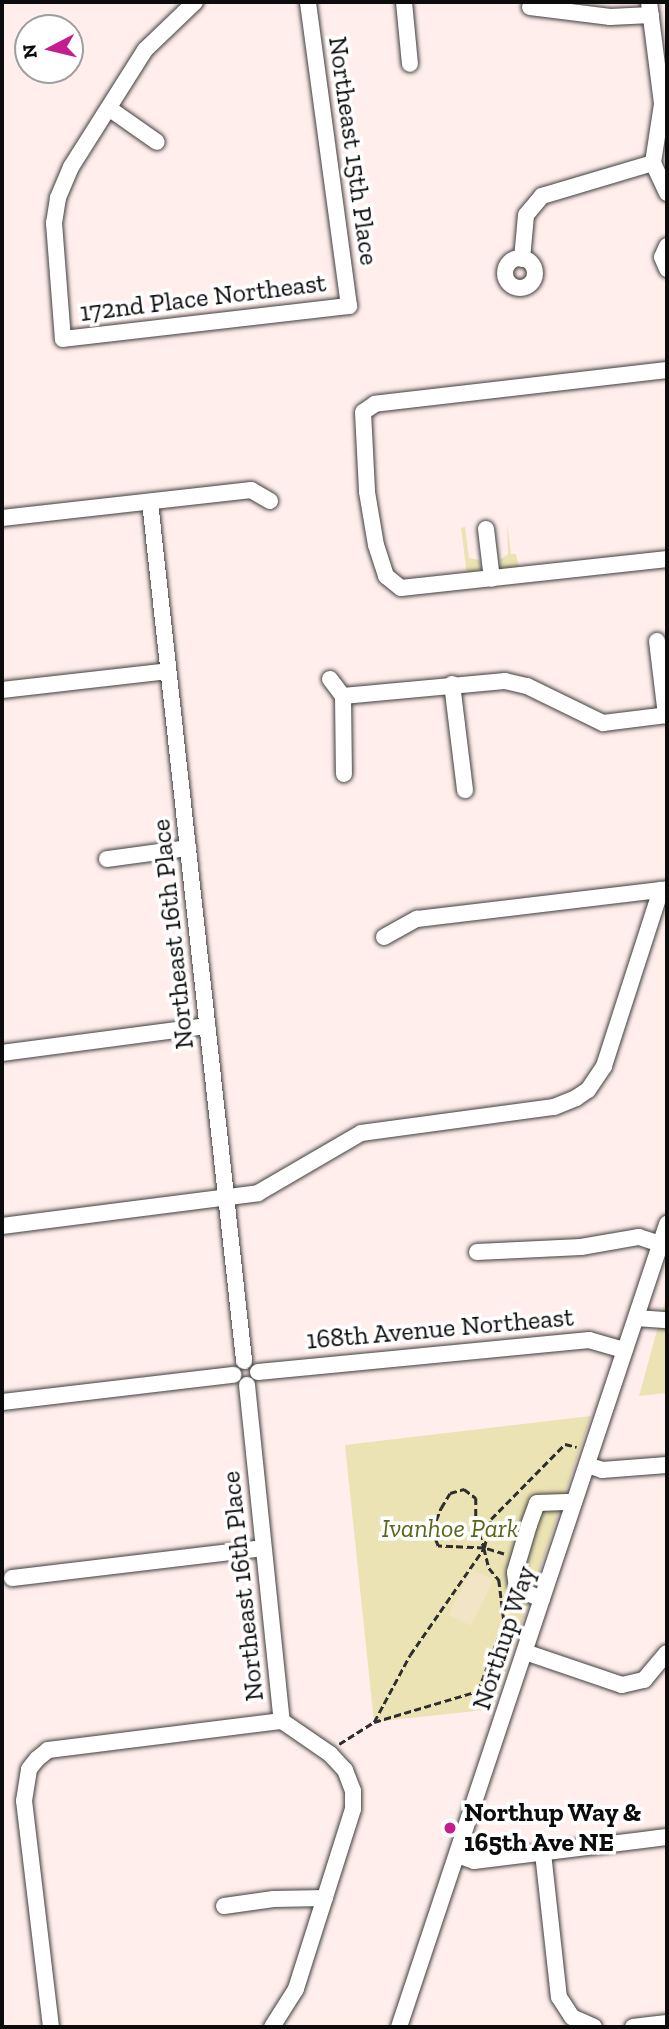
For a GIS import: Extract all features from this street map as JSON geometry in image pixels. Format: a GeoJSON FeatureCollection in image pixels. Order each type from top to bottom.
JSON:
{"type":"FeatureCollection","features":[{"type":"Feature","properties":{"kind":"street"},"geometry":{"type":"LineString","coordinates":[[157,142],[110,109],[145,50],[195,2]]}},
{"type":"Feature","properties":{"kind":"street","name":"Northeast 15th Place"},"geometry":{"type":"LineString","coordinates":[[308,2],[349,306]]}},
{"type":"Feature","properties":{"kind":"street"},"geometry":{"type":"LineString","coordinates":[[404,2],[410,64]]}},
{"type":"Feature","properties":{"kind":"street"},"geometry":{"type":"LineString","coordinates":[[530,7],[610,17],[650,8],[662,104],[653,163],[667,193]]}},
{"type":"Feature","properties":{"kind":"street","name":"172nd Place Northeast"},"geometry":{"type":"LineString","coordinates":[[110,109],[71,167],[58,198],[54,223],[63,339],[349,306]]}},
{"type":"Feature","properties":{"kind":"street"},"geometry":{"type":"LineString","coordinates":[[522,259],[526,215],[542,195],[653,163]]}},
{"type":"Feature","properties":{"kind":"street"},"geometry":{"type":"LineString","coordinates":[[667,246],[662,257],[667,269]]}},
{"type":"Feature","properties":{"kind":"street"},"geometry":{"type":"LineString","coordinates":[[667,370],[375,404],[363,412],[367,492],[386,576],[401,588],[667,559]]}},
{"type":"Feature","properties":{"kind":"street"},"geometry":{"type":"LineString","coordinates":[[2,518],[251,490],[270,501]]}},
{"type":"Feature","properties":{"kind":"street","name":"Northeast 16th Place"},"geometry":{"type":"LineString","coordinates":[[150,502],[244,1361]]}},
{"type":"Feature","properties":{"kind":"street"},"geometry":{"type":"LineString","coordinates":[[486,529],[492,579]]}},
{"type":"Feature","properties":{"kind":"street"},"geometry":{"type":"LineString","coordinates":[[343,696],[505,681],[527,686],[603,723],[667,715],[657,641]]}},
{"type":"Feature","properties":{"kind":"street"},"geometry":{"type":"LineString","coordinates":[[2,690],[168,671]]}},
{"type":"Feature","properties":{"kind":"street"},"geometry":{"type":"LineString","coordinates":[[330,679],[343,696],[344,774]]}},
{"type":"Feature","properties":{"kind":"street"},"geometry":{"type":"LineString","coordinates":[[452,684],[466,790]]}},
{"type":"Feature","properties":{"kind":"street"},"geometry":{"type":"LineString","coordinates":[[107,859],[188,848]]}},
{"type":"Feature","properties":{"kind":"street"},"geometry":{"type":"LineString","coordinates":[[2,1226],[258,1193],[361,1133],[554,1107],[588,1090],[604,1066],[664,890],[417,919],[384,937]]}},
{"type":"Feature","properties":{"kind":"street"},"geometry":{"type":"LineString","coordinates":[[2,1053],[207,1026]]}},
{"type":"Feature","properties":{"kind":"street","name":"Northup Way"},"geometry":{"type":"LineString","coordinates":[[399,2027],[625,1350],[662,1253],[667,1224]]}},
{"type":"Feature","properties":{"kind":"street"},"geometry":{"type":"LineString","coordinates":[[477,1252],[581,1247],[639,1237],[662,1253]]}},
{"type":"Feature","properties":{"kind":"street"},"geometry":{"type":"LineString","coordinates":[[637,1318],[667,1320]]}},
{"type":"Feature","properties":{"kind":"street","name":"168th Avenue Northeast"},"geometry":{"type":"LineString","coordinates":[[258,1372],[589,1340],[625,1350]]}},
{"type":"Feature","properties":{"kind":"street"},"geometry":{"type":"LineString","coordinates":[[2,1402],[233,1375],[247,1385],[254,1382],[258,1372],[252,1362],[244,1361],[237,1364],[233,1375]]}},
{"type":"Feature","properties":{"kind":"street","name":"Northeast 16th Place"},"geometry":{"type":"LineString","coordinates":[[247,1385],[282,1721],[330,1754],[345,1770],[353,1791],[353,1809],[296,1989],[272,2027]]}},
{"type":"Feature","properties":{"kind":"street"},"geometry":{"type":"LineString","coordinates":[[587,1465],[602,1470],[667,1465]]}},
{"type":"Feature","properties":{"kind":"street"},"geometry":{"type":"LineString","coordinates":[[542,1600],[517,1589],[519,1559],[529,1525],[537,1503],[574,1502]]}},
{"type":"Feature","properties":{"kind":"street"},"geometry":{"type":"LineString","coordinates":[[12,1578],[262,1548]]}},
{"type":"Feature","properties":{"kind":"street"},"geometry":{"type":"LineString","coordinates":[[525,1652],[622,1685],[644,1680],[667,1653]]}},
{"type":"Feature","properties":{"kind":"street"},"geometry":{"type":"LineString","coordinates":[[51,2027],[24,1801],[29,1769],[48,1750],[282,1721]]}},
{"type":"Feature","properties":{"kind":"street"},"geometry":{"type":"LineString","coordinates":[[457,1855],[474,1861],[667,1838]]}},
{"type":"Feature","properties":{"kind":"street"},"geometry":{"type":"LineString","coordinates":[[543,1853],[559,1997],[572,2017],[590,2026]]}},
{"type":"Feature","properties":{"kind":"street"},"geometry":{"type":"LineString","coordinates":[[225,1906],[274,1899],[325,1898]]}},
{"type":"Feature","properties":{"kind":"street"},"geometry":{"type":"LineString","coordinates":[[633,2027],[667,2023]]}},
{"type":"Feature","properties":{"kind":"path"},"geometry":{"type":"LineString","coordinates":[[374,1721],[410,1655],[484,1548],[491,1519],[565,1444],[580,1447]]}},
{"type":"Feature","properties":{"kind":"path"},"geometry":{"type":"LineString","coordinates":[[478,1691],[504,1621],[499,1580],[489,1567],[484,1548],[476,1523],[476,1498],[464,1489],[450,1493],[432,1530],[438,1546],[484,1548],[519,1559]]}},
{"type":"Feature","properties":{"kind":"path"},"geometry":{"type":"LineString","coordinates":[[490,1526],[529,1525]]}},
{"type":"Feature","properties":{"kind":"path"},"geometry":{"type":"LineString","coordinates":[[504,1621],[520,1628]]}},
{"type":"Feature","properties":{"kind":"path"},"geometry":{"type":"LineString","coordinates":[[330,1754],[374,1721],[478,1691],[496,1697]]}},
{"type":"Feature","properties":{"kind":"green space"},"geometry":{"type":"Polygon","coordinates":[[[507,522],[511,554],[516,554],[519,568],[501,572],[500,560],[508,554],[507,522]]]}},
{"type":"Feature","properties":{"kind":"green space"},"geometry":{"type":"Polygon","coordinates":[[[465,527],[469,558],[479,560],[482,568],[467,575],[461,528],[465,527]]]}},
{"type":"Feature","properties":{"kind":"green space"},"geometry":{"type":"Polygon","coordinates":[[[667,1294],[667,1393],[639,1396],[667,1294]]]}},
{"type":"Feature","properties":{"kind":"green space","name":"Ivanhoe Park"},"geometry":{"type":"Polygon","coordinates":[[[591,1416],[493,1709],[374,1722],[345,1445],[591,1416]]]}},
{"type":"Feature","properties":{"kind":"shaded area"},"geometry":{"type":"Polygon","coordinates":[[[471,1569],[493,1580],[471,1626],[449,1615],[471,1569]]]}},
{"type":"Feature","properties":{"kind":"place","name":"Northup Way & 165th Ave NE"},"geometry":{"type":"Point","coordinates":[450,1828]}}]}
